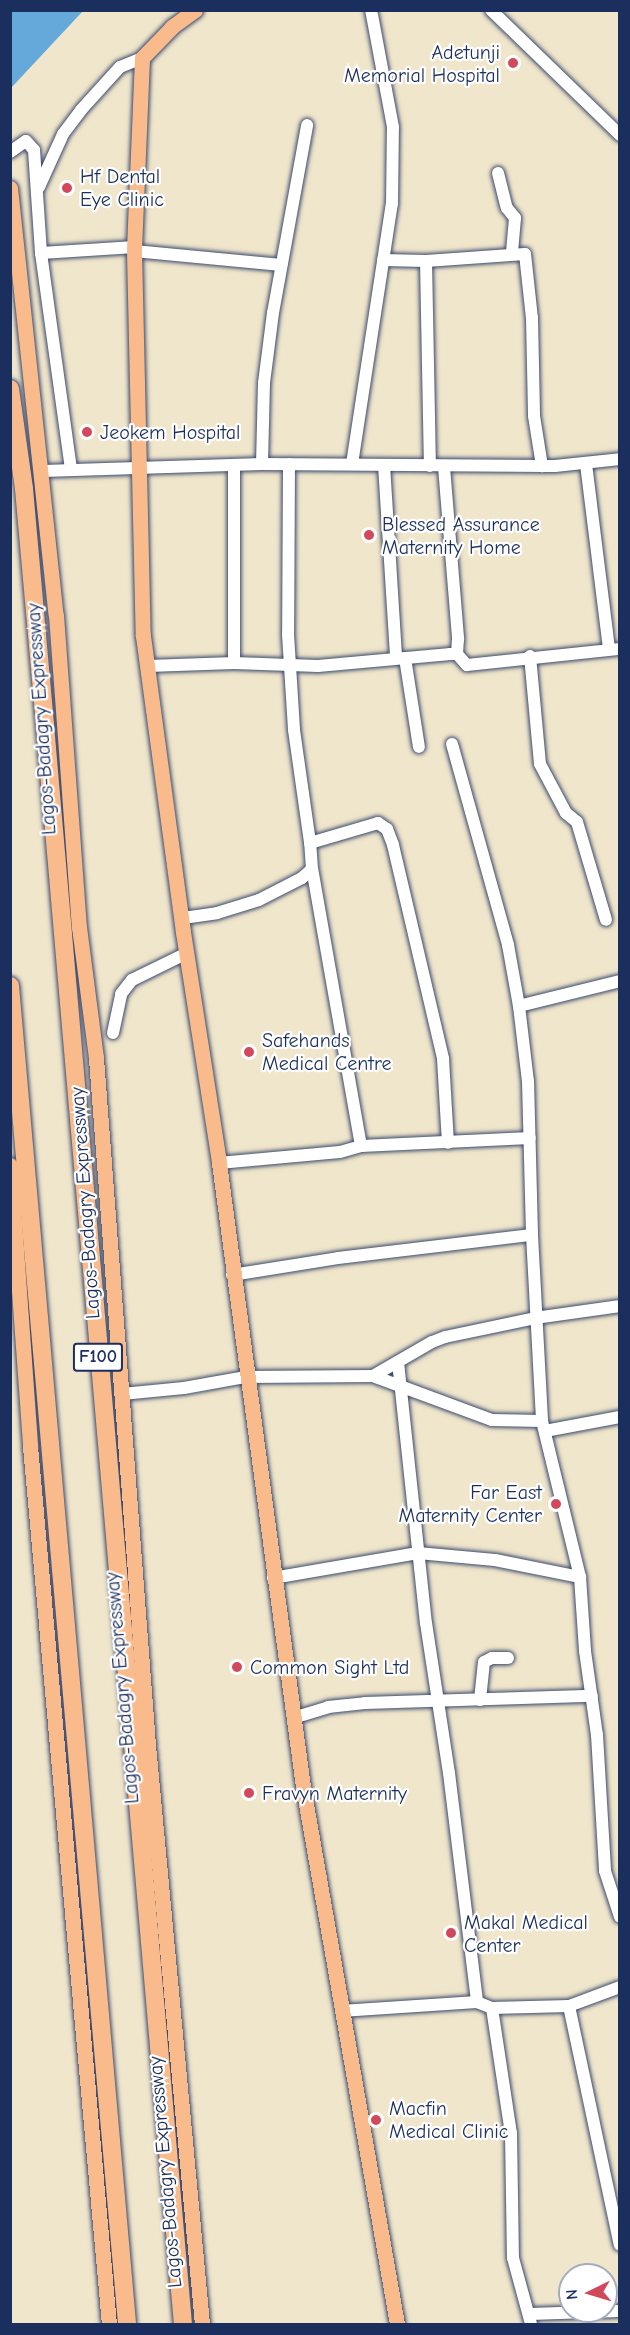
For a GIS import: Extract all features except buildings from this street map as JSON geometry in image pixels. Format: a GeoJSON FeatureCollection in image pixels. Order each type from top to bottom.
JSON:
{"type":"FeatureCollection","features":[{"type":"Feature","properties":{"kind":"highway","name":"Lagos-Badagry Expressway"},"geometry":{"type":"LineString","coordinates":[[10,389],[24,489],[183,2325]]}},
{"type":"Feature","properties":{"kind":"highway"},"geometry":{"type":"LineString","coordinates":[[10,986],[127,2325]]}},
{"type":"Feature","properties":{"kind":"main road"},"geometry":{"type":"LineString","coordinates":[[195,10],[172,27],[142,58],[134,249],[140,592],[148,666],[187,953],[219,1163],[232,1275],[293,1718],[341,2011],[397,2325]]}},
{"type":"Feature","properties":{"kind":"main road","name":"Lagos-Badagry Expressway"},"geometry":{"type":"LineString","coordinates":[[10,188],[43,471],[57,615],[79,927],[96,1058],[148,1745],[202,2325]]}},
{"type":"Feature","properties":{"kind":"main road"},"geometry":{"type":"LineString","coordinates":[[10,1166],[34,1494],[109,2325]]}},
{"type":"Feature","properties":{"kind":"street"},"geometry":{"type":"LineString","coordinates":[[352,464],[392,204],[393,127],[371,10]]}},
{"type":"Feature","properties":{"kind":"street"},"geometry":{"type":"LineString","coordinates":[[491,10],[620,135]]}},
{"type":"Feature","properties":{"kind":"street"},"geometry":{"type":"LineString","coordinates":[[37,191],[58,143],[81,110],[120,68],[142,58]]}},
{"type":"Feature","properties":{"kind":"street"},"geometry":{"type":"LineString","coordinates":[[262,464],[264,383],[281,265],[307,125]]}},
{"type":"Feature","properties":{"kind":"street"},"geometry":{"type":"LineString","coordinates":[[10,152],[22,142],[32,146],[41,253],[71,470]]}},
{"type":"Feature","properties":{"kind":"street"},"geometry":{"type":"LineString","coordinates":[[498,173],[507,208],[515,218],[512,254]]}},
{"type":"Feature","properties":{"kind":"street"},"geometry":{"type":"LineString","coordinates":[[41,253],[134,249],[281,265]]}},
{"type":"Feature","properties":{"kind":"street"},"geometry":{"type":"LineString","coordinates":[[383,260],[426,261],[524,253],[532,318],[534,416],[542,466]]}},
{"type":"Feature","properties":{"kind":"street"},"geometry":{"type":"LineString","coordinates":[[426,261],[430,466]]}},
{"type":"Feature","properties":{"kind":"street"},"geometry":{"type":"LineString","coordinates":[[43,471],[262,464],[542,466],[586,464],[620,459]]}},
{"type":"Feature","properties":{"kind":"street"},"geometry":{"type":"LineString","coordinates":[[289,464],[288,634],[294,729],[312,869],[361,1146]]}},
{"type":"Feature","properties":{"kind":"street"},"geometry":{"type":"LineString","coordinates":[[444,467],[457,654],[467,665],[614,649],[586,464]]}},
{"type":"Feature","properties":{"kind":"street"},"geometry":{"type":"LineString","coordinates":[[234,465],[234,663]]}},
{"type":"Feature","properties":{"kind":"street"},"geometry":{"type":"LineString","coordinates":[[384,465],[401,658],[419,747]]}},
{"type":"Feature","properties":{"kind":"street"},"geometry":{"type":"LineString","coordinates":[[148,666],[234,663],[291,666],[457,654]]}},
{"type":"Feature","properties":{"kind":"street"},"geometry":{"type":"LineString","coordinates":[[530,657],[540,764],[567,813],[577,822],[606,920]]}},
{"type":"Feature","properties":{"kind":"street"},"geometry":{"type":"LineString","coordinates":[[452,744],[508,945],[519,1006],[528,1081],[535,1318],[544,1426],[580,1577],[585,1651],[592,1696],[605,1871],[620,1917]]}},
{"type":"Feature","properties":{"kind":"street"},"geometry":{"type":"LineString","coordinates":[[310,843],[378,823],[387,829],[402,881],[443,1059],[448,1143]]}},
{"type":"Feature","properties":{"kind":"street"},"geometry":{"type":"LineString","coordinates":[[183,918],[217,913],[259,900],[302,878],[312,869]]}},
{"type":"Feature","properties":{"kind":"street"},"geometry":{"type":"LineString","coordinates":[[113,1033],[121,994],[132,980],[187,953]]}},
{"type":"Feature","properties":{"kind":"street"},"geometry":{"type":"LineString","coordinates":[[519,1006],[620,981]]}},
{"type":"Feature","properties":{"kind":"street"},"geometry":{"type":"LineString","coordinates":[[219,1163],[340,1152],[361,1146],[530,1138]]}},
{"type":"Feature","properties":{"kind":"street"},"geometry":{"type":"LineString","coordinates":[[232,1275],[338,1258],[532,1235]]}},
{"type":"Feature","properties":{"kind":"street"},"geometry":{"type":"LineString","coordinates":[[374,1376],[445,1338],[535,1318],[620,1306]]}},
{"type":"Feature","properties":{"kind":"street"},"geometry":{"type":"LineString","coordinates":[[398,1362],[418,1553],[477,2002]]}},
{"type":"Feature","properties":{"kind":"street"},"geometry":{"type":"LineString","coordinates":[[122,1394],[184,1388],[246,1377],[374,1376],[492,1420],[544,1426],[620,1417]]}},
{"type":"Feature","properties":{"kind":"street"},"geometry":{"type":"LineString","coordinates":[[273,1578],[418,1553],[495,1560],[580,1577]]}},
{"type":"Feature","properties":{"kind":"street"},"geometry":{"type":"LineString","coordinates":[[480,1700],[484,1662],[492,1658],[508,1658]]}},
{"type":"Feature","properties":{"kind":"street"},"geometry":{"type":"LineString","coordinates":[[293,1718],[328,1707],[592,1696]]}},
{"type":"Feature","properties":{"kind":"street"},"geometry":{"type":"LineString","coordinates":[[341,2011],[477,2002],[492,2008],[569,2006],[620,1987]]}},
{"type":"Feature","properties":{"kind":"street"},"geometry":{"type":"LineString","coordinates":[[569,2006],[620,2245]]}},
{"type":"Feature","properties":{"kind":"street"},"geometry":{"type":"LineString","coordinates":[[492,2008],[511,2133],[513,2258],[530,2319],[620,2311]]}},
{"type":"Feature","properties":{"kind":"water"},"geometry":{"type":"Polygon","coordinates":[[[10,11],[83,11],[11,88],[10,11]]]}},
{"type":"Feature","properties":{"kind":"ferry route"},"geometry":{"type":"LineString","coordinates":[[10,13],[13,10]]}},
{"type":"Feature","properties":{"kind":"place","name":"Adetunji Memorial Hospital"},"geometry":{"type":"Point","coordinates":[513,63]}},
{"type":"Feature","properties":{"kind":"place","name":"Hf Dental Eye Clinic"},"geometry":{"type":"Point","coordinates":[67,188]}},
{"type":"Feature","properties":{"kind":"place","name":"Jeokem Hospital"},"geometry":{"type":"Point","coordinates":[87,432]}},
{"type":"Feature","properties":{"kind":"place","name":"Blessed Assurance Maternity Home"},"geometry":{"type":"Point","coordinates":[369,535]}},
{"type":"Feature","properties":{"kind":"place","name":"Safehands Medical Centre"},"geometry":{"type":"Point","coordinates":[249,1052]}},
{"type":"Feature","properties":{"kind":"place","name":"Far East Maternity Center"},"geometry":{"type":"Point","coordinates":[556,1504]}},
{"type":"Feature","properties":{"kind":"place","name":"Common Sight Ltd"},"geometry":{"type":"Point","coordinates":[237,1667]}},
{"type":"Feature","properties":{"kind":"place","name":"Fravyn Maternity"},"geometry":{"type":"Point","coordinates":[249,1793]}},
{"type":"Feature","properties":{"kind":"place","name":"Makal Medical Center"},"geometry":{"type":"Point","coordinates":[451,1933]}},
{"type":"Feature","properties":{"kind":"place","name":"Macfin Medical Clinic"},"geometry":{"type":"Point","coordinates":[376,2120]}}]}
